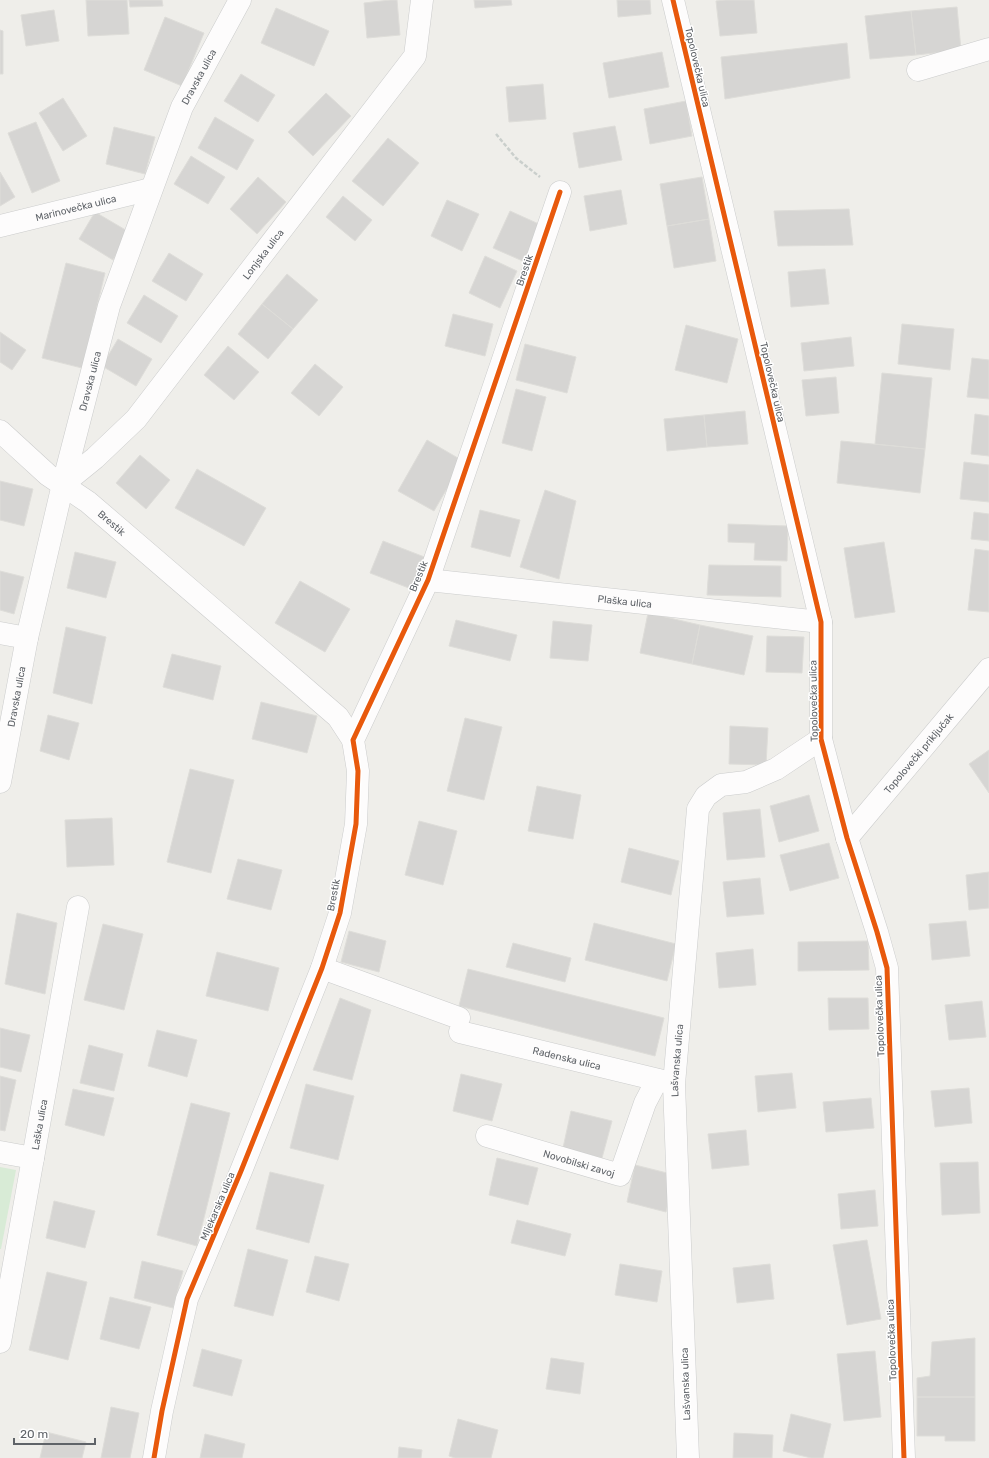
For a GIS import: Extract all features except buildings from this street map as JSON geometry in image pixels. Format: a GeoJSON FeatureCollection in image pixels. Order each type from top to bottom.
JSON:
{"type":"FeatureCollection","features":[{"type":"Feature","properties":{"kind":"street","name":"Dravska ulica"},"geometry":{"type":"LineString","coordinates":[[0,782],[28,638],[63,484],[109,306],[182,106],[240,0]]}},
{"type":"Feature","properties":{"kind":"street","name":"Lonjska ulica"},"geometry":{"type":"LineString","coordinates":[[63,484],[95,458],[136,419],[415,56],[422,0]]}},
{"type":"Feature","properties":{"kind":"street","name":"Topolovečka ulica"},"geometry":{"type":"LineString","coordinates":[[673,0],[821,622],[821,739],[847,838],[887,968],[904,1458]]}},
{"type":"Feature","properties":{"kind":"street"},"geometry":{"type":"LineString","coordinates":[[918,70],[989,49]]}},
{"type":"Feature","properties":{"kind":"street","name":"Marinovečka ulica"},"geometry":{"type":"LineString","coordinates":[[0,226],[151,189]]}},
{"type":"Feature","properties":{"kind":"street","name":"Brestik"},"geometry":{"type":"LineString","coordinates":[[353,740],[428,580],[560,192]]}},
{"type":"Feature","properties":{"kind":"street","name":"Brestik"},"geometry":{"type":"LineString","coordinates":[[0,431],[48,475],[88,502],[338,717],[353,740],[358,771],[356,824],[340,913],[322,968]]}},
{"type":"Feature","properties":{"kind":"street","name":"Plaška ulica"},"geometry":{"type":"LineString","coordinates":[[428,580],[821,622]]}},
{"type":"Feature","properties":{"kind":"street"},"geometry":{"type":"LineString","coordinates":[[0,634],[28,638]]}},
{"type":"Feature","properties":{"kind":"street","name":"Topolovečki priključak"},"geometry":{"type":"LineString","coordinates":[[847,838],[989,668]]}},
{"type":"Feature","properties":{"kind":"street","name":"Lašvanska ulica"},"geometry":{"type":"LineString","coordinates":[[688,1458],[666,1082],[698,809],[706,796],[721,785],[746,782],[776,769],[821,739]]}},
{"type":"Feature","properties":{"kind":"street","name":"Laška ulica"},"geometry":{"type":"LineString","coordinates":[[0,1342],[78,907]]}},
{"type":"Feature","properties":{"kind":"street","name":"Radenska ulica"},"geometry":{"type":"LineString","coordinates":[[322,968],[460,1025],[666,1082]]}},
{"type":"Feature","properties":{"kind":"street","name":"Mljekarska ulica"},"geometry":{"type":"LineString","coordinates":[[154,1458],[162,1410],[187,1299],[241,1171],[322,968]]}},
{"type":"Feature","properties":{"kind":"street","name":"Novobilski zavoj"},"geometry":{"type":"LineString","coordinates":[[487,1136],[620,1175],[645,1103],[666,1082]]}},
{"type":"Feature","properties":{"kind":"street"},"geometry":{"type":"LineString","coordinates":[[0,1152],[33,1158]]}},
{"type":"Feature","properties":{"kind":"path"},"geometry":{"type":"LineString","coordinates":[[496,134],[516,158],[560,192]]}},
{"type":"Feature","properties":{"kind":"green space"},"geometry":{"type":"Polygon","coordinates":[[[0,1167],[16,1170],[1,1249],[0,1249],[0,1167]]]}},
{"type":"Feature","properties":{"kind":"cycle path"},"geometry":{"type":"LineString","coordinates":[[673,0],[821,622],[821,739],[847,838],[887,968],[904,1458]]}},
{"type":"Feature","properties":{"kind":"cycle path"},"geometry":{"type":"LineString","coordinates":[[154,1458],[162,1411],[187,1299],[241,1171],[322,968],[340,913],[356,824],[358,771],[353,740],[428,580],[560,192]]}}]}
